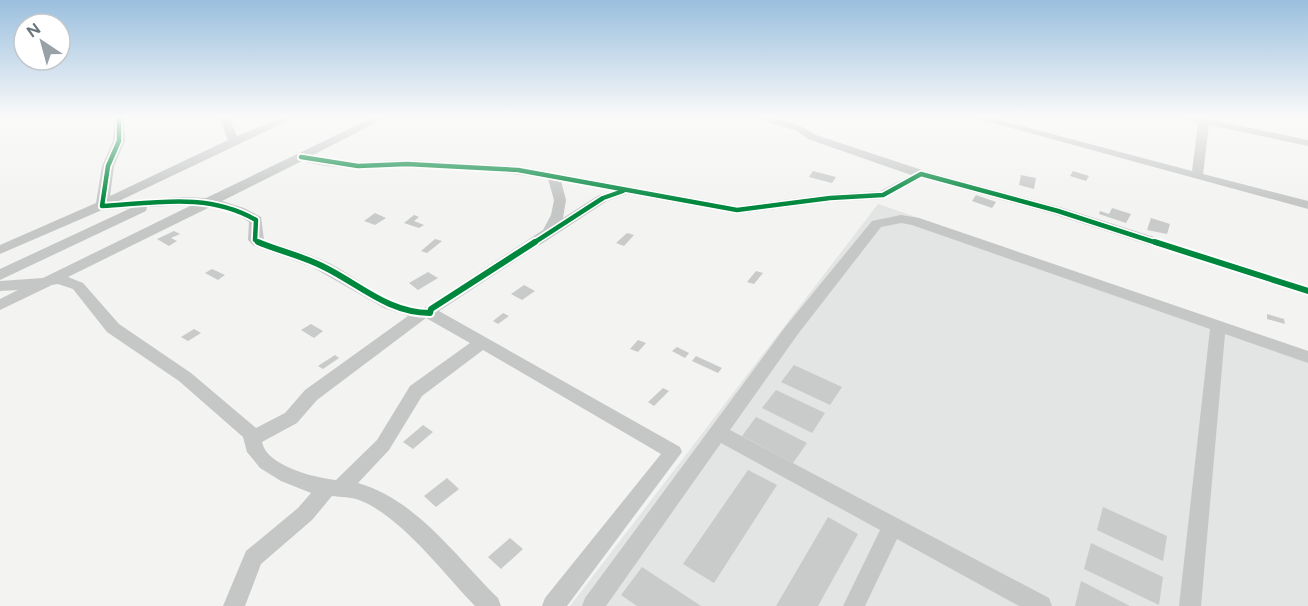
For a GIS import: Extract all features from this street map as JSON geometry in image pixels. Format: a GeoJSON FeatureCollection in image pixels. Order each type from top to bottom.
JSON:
{"type":"FeatureCollection","features":[{"type":"Feature","properties":{"kind":"street"},"geometry":{"type":"LineString","coordinates":[[102,206],[108,166],[117,146]]}},
{"type":"Feature","properties":{"kind":"street"},"geometry":{"type":"LineString","coordinates":[[0,250],[102,206],[221,146]]}},
{"type":"Feature","properties":{"kind":"street"},"geometry":{"type":"LineString","coordinates":[[0,305],[203,203],[323,146]]}},
{"type":"Feature","properties":{"kind":"street"},"geometry":{"type":"LineString","coordinates":[[841,146],[921,174],[1058,211],[1308,291]]}},
{"type":"Feature","properties":{"kind":"street"},"geometry":{"type":"LineString","coordinates":[[1086,146],[1308,205]]}},
{"type":"Feature","properties":{"kind":"street"},"geometry":{"type":"LineString","coordinates":[[1197,176],[1201,146]]}},
{"type":"Feature","properties":{"kind":"street"},"geometry":{"type":"LineString","coordinates":[[301,157],[358,166],[407,164],[518,170],[737,210],[830,198],[883,195],[921,174]]}},
{"type":"Feature","properties":{"kind":"street"},"geometry":{"type":"LineString","coordinates":[[547,235],[561,206],[561,192],[554,178]]}},
{"type":"Feature","properties":{"kind":"street"},"geometry":{"type":"LineString","coordinates":[[253,438],[291,418],[311,395],[431,309],[610,194],[629,189]]}},
{"type":"Feature","properties":{"kind":"street"},"geometry":{"type":"LineString","coordinates":[[102,206],[165,201],[222,203],[256,220],[255,240],[260,243],[306,259],[387,302],[425,313],[673,452],[552,606]]}},
{"type":"Feature","properties":{"kind":"street"},"geometry":{"type":"LineString","coordinates":[[0,275],[148,204]]}},
{"type":"Feature","properties":{"kind":"street"},"geometry":{"type":"LineString","coordinates":[[593,606],[792,330],[877,224],[885,221],[914,221],[1308,357]]}},
{"type":"Feature","properties":{"kind":"street"},"geometry":{"type":"LineString","coordinates":[[46,231],[58,247],[69,271]]}},
{"type":"Feature","properties":{"kind":"street"},"geometry":{"type":"LineString","coordinates":[[0,286],[20,286],[59,279],[78,286],[113,328],[185,377],[253,438]]}},
{"type":"Feature","properties":{"kind":"street"},"geometry":{"type":"LineString","coordinates":[[1190,606],[1218,326]]}},
{"type":"Feature","properties":{"kind":"street"},"geometry":{"type":"LineString","coordinates":[[234,606],[253,558],[383,445],[416,391],[443,369],[482,343]]}},
{"type":"Feature","properties":{"kind":"street"},"geometry":{"type":"LineString","coordinates":[[719,433],[1041,606]]}},
{"type":"Feature","properties":{"kind":"street"},"geometry":{"type":"LineString","coordinates":[[253,438],[254,452],[283,473],[316,486],[363,494],[396,512],[490,606]]}},
{"type":"Feature","properties":{"kind":"street"},"geometry":{"type":"LineString","coordinates":[[854,606],[892,527]]}},
{"type":"Feature","properties":{"kind":"shaded area"},"geometry":{"type":"Polygon","coordinates":[[[878,204],[1308,351],[1308,606],[570,606],[878,204]]]}},
{"type":"Feature","properties":{"kind":"building"},"geometry":{"type":"Polygon","coordinates":[[[813,171],[836,177],[832,183],[809,177],[813,171]]]}},
{"type":"Feature","properties":{"kind":"building"},"geometry":{"type":"Polygon","coordinates":[[[1073,171],[1089,176],[1086,181],[1070,176],[1073,171]]]}},
{"type":"Feature","properties":{"kind":"building"},"geometry":{"type":"Polygon","coordinates":[[[1021,175],[1036,178],[1034,189],[1019,185],[1021,175]]]}},
{"type":"Feature","properties":{"kind":"building"},"geometry":{"type":"Polygon","coordinates":[[[976,195],[996,202],[992,208],[972,201],[976,195]]]}},
{"type":"Feature","properties":{"kind":"building"},"geometry":{"type":"Polygon","coordinates":[[[1112,208],[1131,214],[1126,223],[1099,214],[1100,211],[1109,214],[1112,208]]]}},
{"type":"Feature","properties":{"kind":"building"},"geometry":{"type":"Polygon","coordinates":[[[375,213],[386,218],[375,225],[364,221],[375,213]]]}},
{"type":"Feature","properties":{"kind":"building"},"geometry":{"type":"Polygon","coordinates":[[[414,215],[419,217],[414,221],[424,225],[419,228],[404,223],[414,215]]]}},
{"type":"Feature","properties":{"kind":"building"},"geometry":{"type":"Polygon","coordinates":[[[1151,218],[1170,224],[1167,234],[1147,230],[1151,218]]]}},
{"type":"Feature","properties":{"kind":"building"},"geometry":{"type":"Polygon","coordinates":[[[174,231],[180,234],[171,238],[177,241],[169,246],[157,239],[174,231]]]}},
{"type":"Feature","properties":{"kind":"building"},"geometry":{"type":"Polygon","coordinates":[[[627,233],[634,235],[624,246],[616,243],[627,233]]]}},
{"type":"Feature","properties":{"kind":"building"},"geometry":{"type":"Polygon","coordinates":[[[435,239],[442,241],[427,253],[421,251],[435,239]]]}},
{"type":"Feature","properties":{"kind":"building"},"geometry":{"type":"Polygon","coordinates":[[[212,269],[225,275],[218,280],[205,273],[212,269]]]}},
{"type":"Feature","properties":{"kind":"building"},"geometry":{"type":"Polygon","coordinates":[[[756,271],[763,273],[754,284],[747,282],[756,271]]]}},
{"type":"Feature","properties":{"kind":"building"},"geometry":{"type":"Polygon","coordinates":[[[428,272],[438,278],[418,290],[409,283],[428,272]]]}},
{"type":"Feature","properties":{"kind":"building"},"geometry":{"type":"Polygon","coordinates":[[[524,285],[535,291],[522,300],[511,294],[524,285]]]}},
{"type":"Feature","properties":{"kind":"building"},"geometry":{"type":"Polygon","coordinates":[[[503,313],[509,316],[498,324],[493,321],[503,313]]]}},
{"type":"Feature","properties":{"kind":"building"},"geometry":{"type":"Polygon","coordinates":[[[1267,314],[1284,319],[1285,324],[1267,319],[1267,314]]]}},
{"type":"Feature","properties":{"kind":"building"},"geometry":{"type":"Polygon","coordinates":[[[311,324],[323,331],[314,338],[301,330],[311,324]]]}},
{"type":"Feature","properties":{"kind":"building"},"geometry":{"type":"Polygon","coordinates":[[[194,329],[201,333],[188,341],[181,337],[194,329]]]}},
{"type":"Feature","properties":{"kind":"building"},"geometry":{"type":"Polygon","coordinates":[[[638,340],[646,343],[638,352],[630,349],[638,340]]]}},
{"type":"Feature","properties":{"kind":"building"},"geometry":{"type":"Polygon","coordinates":[[[677,347],[689,353],[685,358],[672,351],[677,347]]]}},
{"type":"Feature","properties":{"kind":"building"},"geometry":{"type":"Polygon","coordinates":[[[335,355],[339,358],[323,369],[318,366],[335,355]]]}},
{"type":"Feature","properties":{"kind":"building"},"geometry":{"type":"Polygon","coordinates":[[[696,356],[722,368],[718,373],[692,361],[696,356]]]}},
{"type":"Feature","properties":{"kind":"building"},"geometry":{"type":"Polygon","coordinates":[[[794,365],[842,387],[830,405],[781,382],[794,365]]]}},
{"type":"Feature","properties":{"kind":"building"},"geometry":{"type":"Polygon","coordinates":[[[663,388],[669,391],[654,406],[648,402],[663,388]]]}},
{"type":"Feature","properties":{"kind":"building"},"geometry":{"type":"Polygon","coordinates":[[[776,390],[825,413],[812,433],[762,408],[776,390]]]}},
{"type":"Feature","properties":{"kind":"building"},"geometry":{"type":"Polygon","coordinates":[[[756,417],[807,443],[793,463],[742,436],[756,417]]]}},
{"type":"Feature","properties":{"kind":"building"},"geometry":{"type":"Polygon","coordinates":[[[423,425],[433,432],[413,449],[403,442],[423,425]]]}},
{"type":"Feature","properties":{"kind":"building"},"geometry":{"type":"Polygon","coordinates":[[[748,470],[777,485],[714,583],[683,564],[748,470]]]}},
{"type":"Feature","properties":{"kind":"building"},"geometry":{"type":"Polygon","coordinates":[[[447,478],[459,489],[436,507],[424,496],[447,478]]]}},
{"type":"Feature","properties":{"kind":"building"},"geometry":{"type":"Polygon","coordinates":[[[1103,507],[1167,536],[1163,561],[1097,530],[1103,507]]]}},
{"type":"Feature","properties":{"kind":"building"},"geometry":{"type":"Polygon","coordinates":[[[828,517],[858,534],[818,606],[776,606],[828,517]]]}},
{"type":"Feature","properties":{"kind":"building"},"geometry":{"type":"Polygon","coordinates":[[[510,538],[523,549],[501,569],[488,557],[510,538]]]}},
{"type":"Feature","properties":{"kind":"building"},"geometry":{"type":"Polygon","coordinates":[[[1091,543],[1163,577],[1159,605],[1084,569],[1091,543]]]}},
{"type":"Feature","properties":{"kind":"building"},"geometry":{"type":"Polygon","coordinates":[[[642,567],[701,606],[637,606],[621,595],[642,567]]]}},
{"type":"Feature","properties":{"kind":"building"},"geometry":{"type":"Polygon","coordinates":[[[1081,581],[1130,606],[1075,606],[1081,581]]]}},
{"type":"Feature","properties":{"kind":"cycle path"},"geometry":{"type":"LineString","coordinates":[[117,146],[108,166],[102,206],[182,201],[222,205],[240,210],[256,220],[255,240],[259,243],[317,263],[389,305],[417,313],[430,313],[431,309],[603,198],[623,191]]}},
{"type":"Feature","properties":{"kind":"cycle path"},"geometry":{"type":"LineString","coordinates":[[301,157],[358,166],[407,164],[518,170],[737,210],[830,198],[883,195],[921,174],[1058,211],[1308,291]]}}]}
